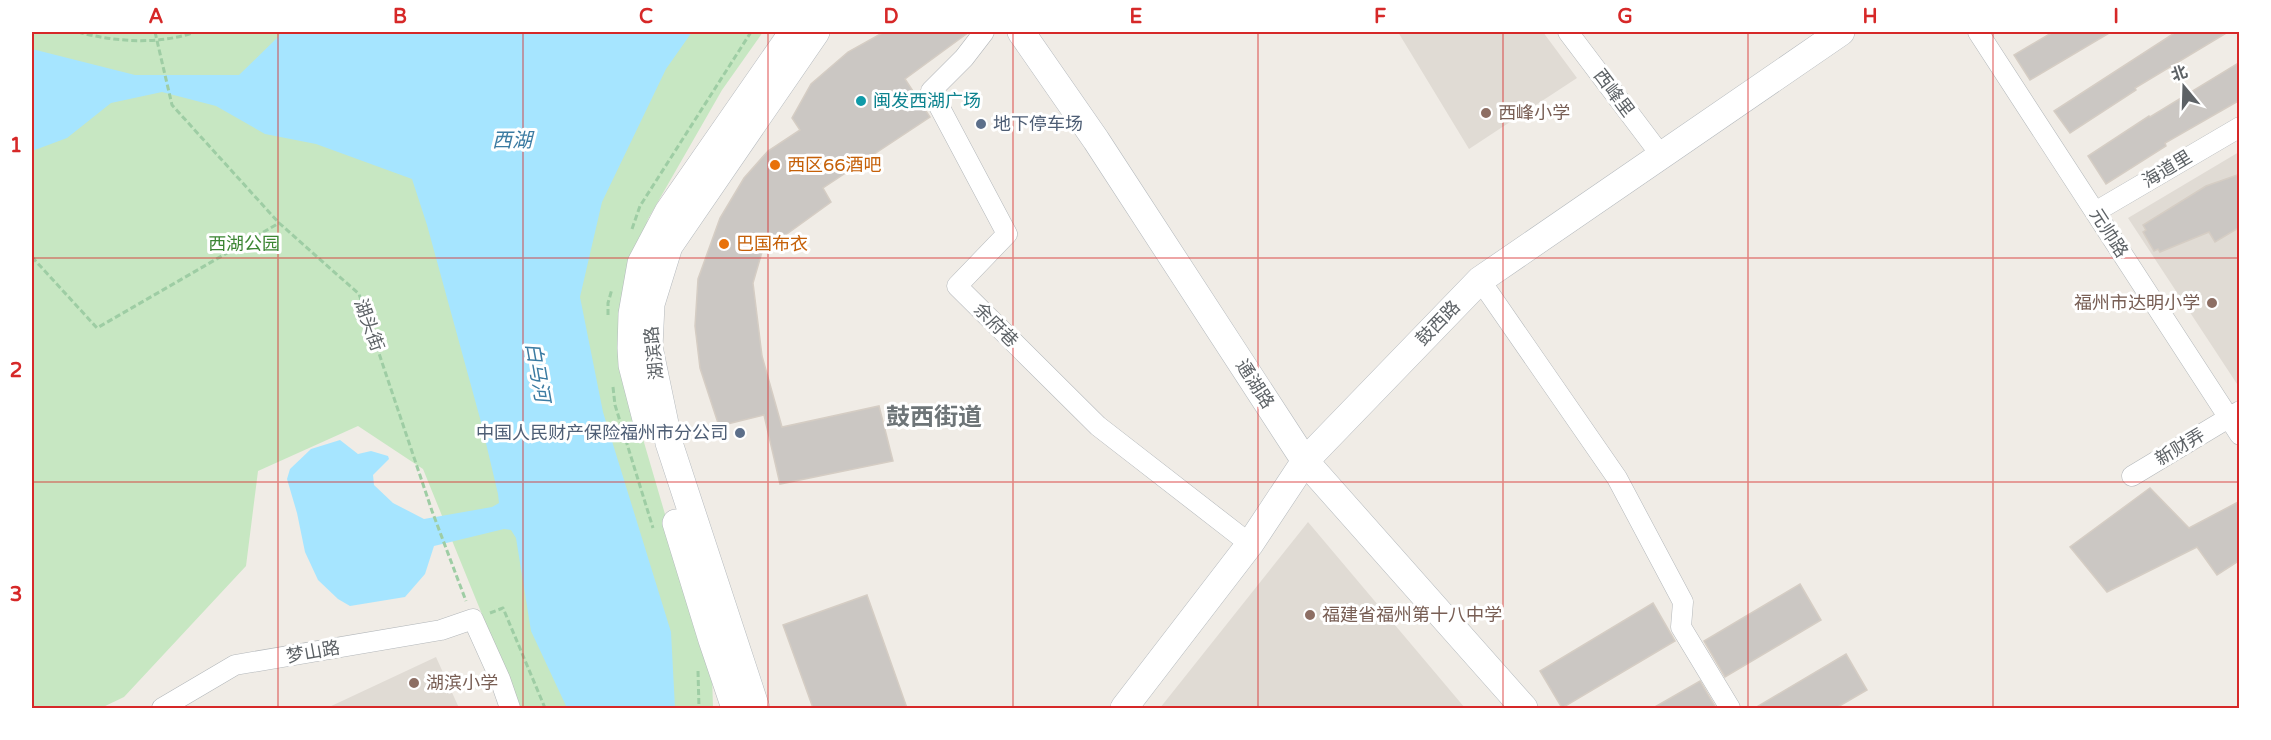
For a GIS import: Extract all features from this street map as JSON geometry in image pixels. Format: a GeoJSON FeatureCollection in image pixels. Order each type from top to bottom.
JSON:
{"type":"FeatureCollection","features":[{"type":"Feature","properties":{"kind":"street","name":"湖滨路"},"geometry":{"type":"LineString","coordinates":[[735,708],[695,585],[635,376],[631,348],[632,314],[641,263],[668,212],[793,32]]}},
{"type":"Feature","properties":{"kind":"street","name":"湖滨路"},"geometry":{"type":"LineString","coordinates":[[756,708],[669,443],[649,346],[651,304],[669,246],[816,32]]}},
{"type":"Feature","properties":{"kind":"street","name":"余府巷"},"geometry":{"type":"LineString","coordinates":[[984,32],[964,58],[931,91],[1007,234],[957,286],[1098,426],[1250,544]]}},
{"type":"Feature","properties":{"kind":"street","name":"通湖路"},"geometry":{"type":"LineString","coordinates":[[1021,32],[1096,140],[1305,461],[1524,708]]}},
{"type":"Feature","properties":{"kind":"street","name":"西峰里"},"geometry":{"type":"LineString","coordinates":[[1568,32],[1660,154]]}},
{"type":"Feature","properties":{"kind":"street","name":"鼓西路"},"geometry":{"type":"LineString","coordinates":[[1124,708],[1250,544],[1305,461],[1480,280],[1840,32]]}},
{"type":"Feature","properties":{"kind":"street","name":"元帅路"},"geometry":{"type":"LineString","coordinates":[[1978,32],[2096,212],[2234,415],[2240,435]]}},
{"type":"Feature","properties":{"kind":"street","name":"海道里"},"geometry":{"type":"LineString","coordinates":[[2096,212],[2240,127]]}},
{"type":"Feature","properties":{"kind":"street"},"geometry":{"type":"LineString","coordinates":[[1480,280],[1617,478],[1683,602],[1681,627],[1730,708]]}},
{"type":"Feature","properties":{"kind":"street","name":"新财弄"},"geometry":{"type":"LineString","coordinates":[[2132,477],[2234,415]]}},
{"type":"Feature","properties":{"kind":"street"},"geometry":{"type":"LineString","coordinates":[[473,619],[500,679],[510,708]]}},
{"type":"Feature","properties":{"kind":"street","name":"梦山路"},"geometry":{"type":"LineString","coordinates":[[162,708],[235,665],[441,630],[473,619]]}},
{"type":"Feature","properties":{"kind":"path"},"geometry":{"type":"LineString","coordinates":[[78,32],[97,37],[156,40],[195,32]]}},
{"type":"Feature","properties":{"kind":"path"},"geometry":{"type":"LineString","coordinates":[[155,32],[156,40]]}},
{"type":"Feature","properties":{"kind":"path","name":"湖头街"},"geometry":{"type":"LineString","coordinates":[[156,40],[169,99],[279,223],[359,294],[432,511],[473,619]]}},
{"type":"Feature","properties":{"kind":"path"},"geometry":{"type":"LineString","coordinates":[[32,258],[98,328],[279,223]]}},
{"type":"Feature","properties":{"kind":"path"},"geometry":{"type":"LineString","coordinates":[[473,619],[503,608],[545,708]]}},
{"type":"Feature","properties":{"kind":"shaded area","name":"西峰小学"},"geometry":{"type":"Polygon","coordinates":[[[1398,32],[1543,32],[1577,78],[1469,149],[1398,32]]]}},
{"type":"Feature","properties":{"kind":"shaded area","name":"福州市达明小学"},"geometry":{"type":"Polygon","coordinates":[[[2239,152],[2239,387],[2128,218],[2239,152]]]}},
{"type":"Feature","properties":{"kind":"shaded area","name":"福建省福州第十八中学"},"geometry":{"type":"Polygon","coordinates":[[[1308,522],[1465,708],[1160,708],[1308,522]]]}},
{"type":"Feature","properties":{"kind":"shaded area","name":"湖滨小学"},"geometry":{"type":"Polygon","coordinates":[[[436,657],[459,708],[327,708],[436,657]]]}},
{"type":"Feature","properties":{"kind":"green space","name":"西湖公园"},"geometry":{"type":"Polygon","coordinates":[[[32,32],[763,32],[722,90],[648,219],[623,302],[629,391],[712,675],[713,708],[520,708],[423,469],[358,426],[258,471],[246,566],[124,697],[101,708],[32,708],[32,32]]]}},
{"type":"Feature","properties":{"kind":"water","name":"西湖"},"geometry":{"type":"Polygon","coordinates":[[[281,32],[692,32],[666,69],[602,202],[580,297],[603,412],[671,632],[675,708],[567,708],[531,631],[516,538],[511,530],[504,529],[434,546],[425,574],[405,597],[350,606],[338,599],[318,580],[305,552],[287,479],[290,469],[311,449],[340,440],[358,454],[371,451],[388,456],[389,459],[373,475],[374,485],[393,503],[424,519],[492,507],[499,503],[481,422],[427,225],[412,179],[316,144],[265,134],[216,106],[162,92],[111,103],[67,138],[32,151],[32,49],[135,75],[239,75],[281,32]]]}},
{"type":"Feature","properties":{"kind":"building"},"geometry":{"type":"Polygon","coordinates":[[[884,32],[969,32],[905,79],[930,117],[823,188],[831,202],[762,252],[753,283],[762,356],[782,427],[879,406],[893,461],[780,484],[764,415],[719,426],[700,368],[695,326],[698,279],[720,218],[744,178],[768,151],[800,130],[792,118],[811,84],[848,52],[884,32]]]}},
{"type":"Feature","properties":{"kind":"building"},"geometry":{"type":"Polygon","coordinates":[[[2053,32],[2111,32],[2030,80],[2014,55],[2053,32]]]}},
{"type":"Feature","properties":{"kind":"building"},"geometry":{"type":"Polygon","coordinates":[[[2176,32],[2228,32],[2135,88],[2136,90],[2070,133],[2054,111],[2176,32]]]}},
{"type":"Feature","properties":{"kind":"building"},"geometry":{"type":"Polygon","coordinates":[[[2240,62],[2240,100],[2165,143],[2166,146],[2106,184],[2088,156],[2149,116],[2240,62]]]}},
{"type":"Feature","properties":{"kind":"building"},"geometry":{"type":"Polygon","coordinates":[[[2240,174],[2240,227],[2215,242],[2209,232],[2160,252],[2158,249],[2154,251],[2143,232],[2146,230],[2143,225],[2206,186],[2240,174]]]}},
{"type":"Feature","properties":{"kind":"building"},"geometry":{"type":"Polygon","coordinates":[[[2150,488],[2189,528],[2240,501],[2240,560],[2217,575],[2197,547],[2107,592],[2070,547],[2150,488]]]}},
{"type":"Feature","properties":{"kind":"building"},"geometry":{"type":"Polygon","coordinates":[[[1800,584],[1821,620],[1725,677],[1704,641],[1800,584]]]}},
{"type":"Feature","properties":{"kind":"building"},"geometry":{"type":"Polygon","coordinates":[[[867,595],[907,708],[813,708],[783,625],[867,595]]]}},
{"type":"Feature","properties":{"kind":"building"},"geometry":{"type":"Polygon","coordinates":[[[1653,603],[1675,641],[1562,708],[1540,671],[1653,603]]]}},
{"type":"Feature","properties":{"kind":"building"},"geometry":{"type":"Polygon","coordinates":[[[1846,654],[1867,690],[1836,708],[1755,708],[1846,654]]]}},
{"type":"Feature","properties":{"kind":"building"},"geometry":{"type":"Polygon","coordinates":[[[1700,681],[1716,708],[1653,708],[1700,681]]]}},
{"type":"Feature","properties":{"kind":"place","name":"闽发西湖广场"},"geometry":{"type":"Point","coordinates":[861,101]}},
{"type":"Feature","properties":{"kind":"place","name":"西峰小学"},"geometry":{"type":"Point","coordinates":[1486,113]}},
{"type":"Feature","properties":{"kind":"place","name":"地下停车场"},"geometry":{"type":"Point","coordinates":[981,124]}},
{"type":"Feature","properties":{"kind":"place","name":"西区66酒吧"},"geometry":{"type":"Point","coordinates":[775,165]}},
{"type":"Feature","properties":{"kind":"place","name":"巴国布衣"},"geometry":{"type":"Point","coordinates":[724,244]}},
{"type":"Feature","properties":{"kind":"place","name":"福州市达明小学"},"geometry":{"type":"Point","coordinates":[2212,303]}},
{"type":"Feature","properties":{"kind":"place","name":"中国人民财产保险福州市分公司"},"geometry":{"type":"Point","coordinates":[740,433]}},
{"type":"Feature","properties":{"kind":"place","name":"福建省福州第十八中学"},"geometry":{"type":"Point","coordinates":[1310,615]}},
{"type":"Feature","properties":{"kind":"place","name":"湖滨小学"},"geometry":{"type":"Point","coordinates":[414,683]}},
{"type":"Feature","properties":{"kind":"district","name":"鼓西街道"},"geometry":{"type":"Point","coordinates":[934,417]}},
{"type":"Feature","properties":{"kind":"water label","name":"白马河"},"geometry":{"type":"Point","coordinates":[538,372]}}]}
